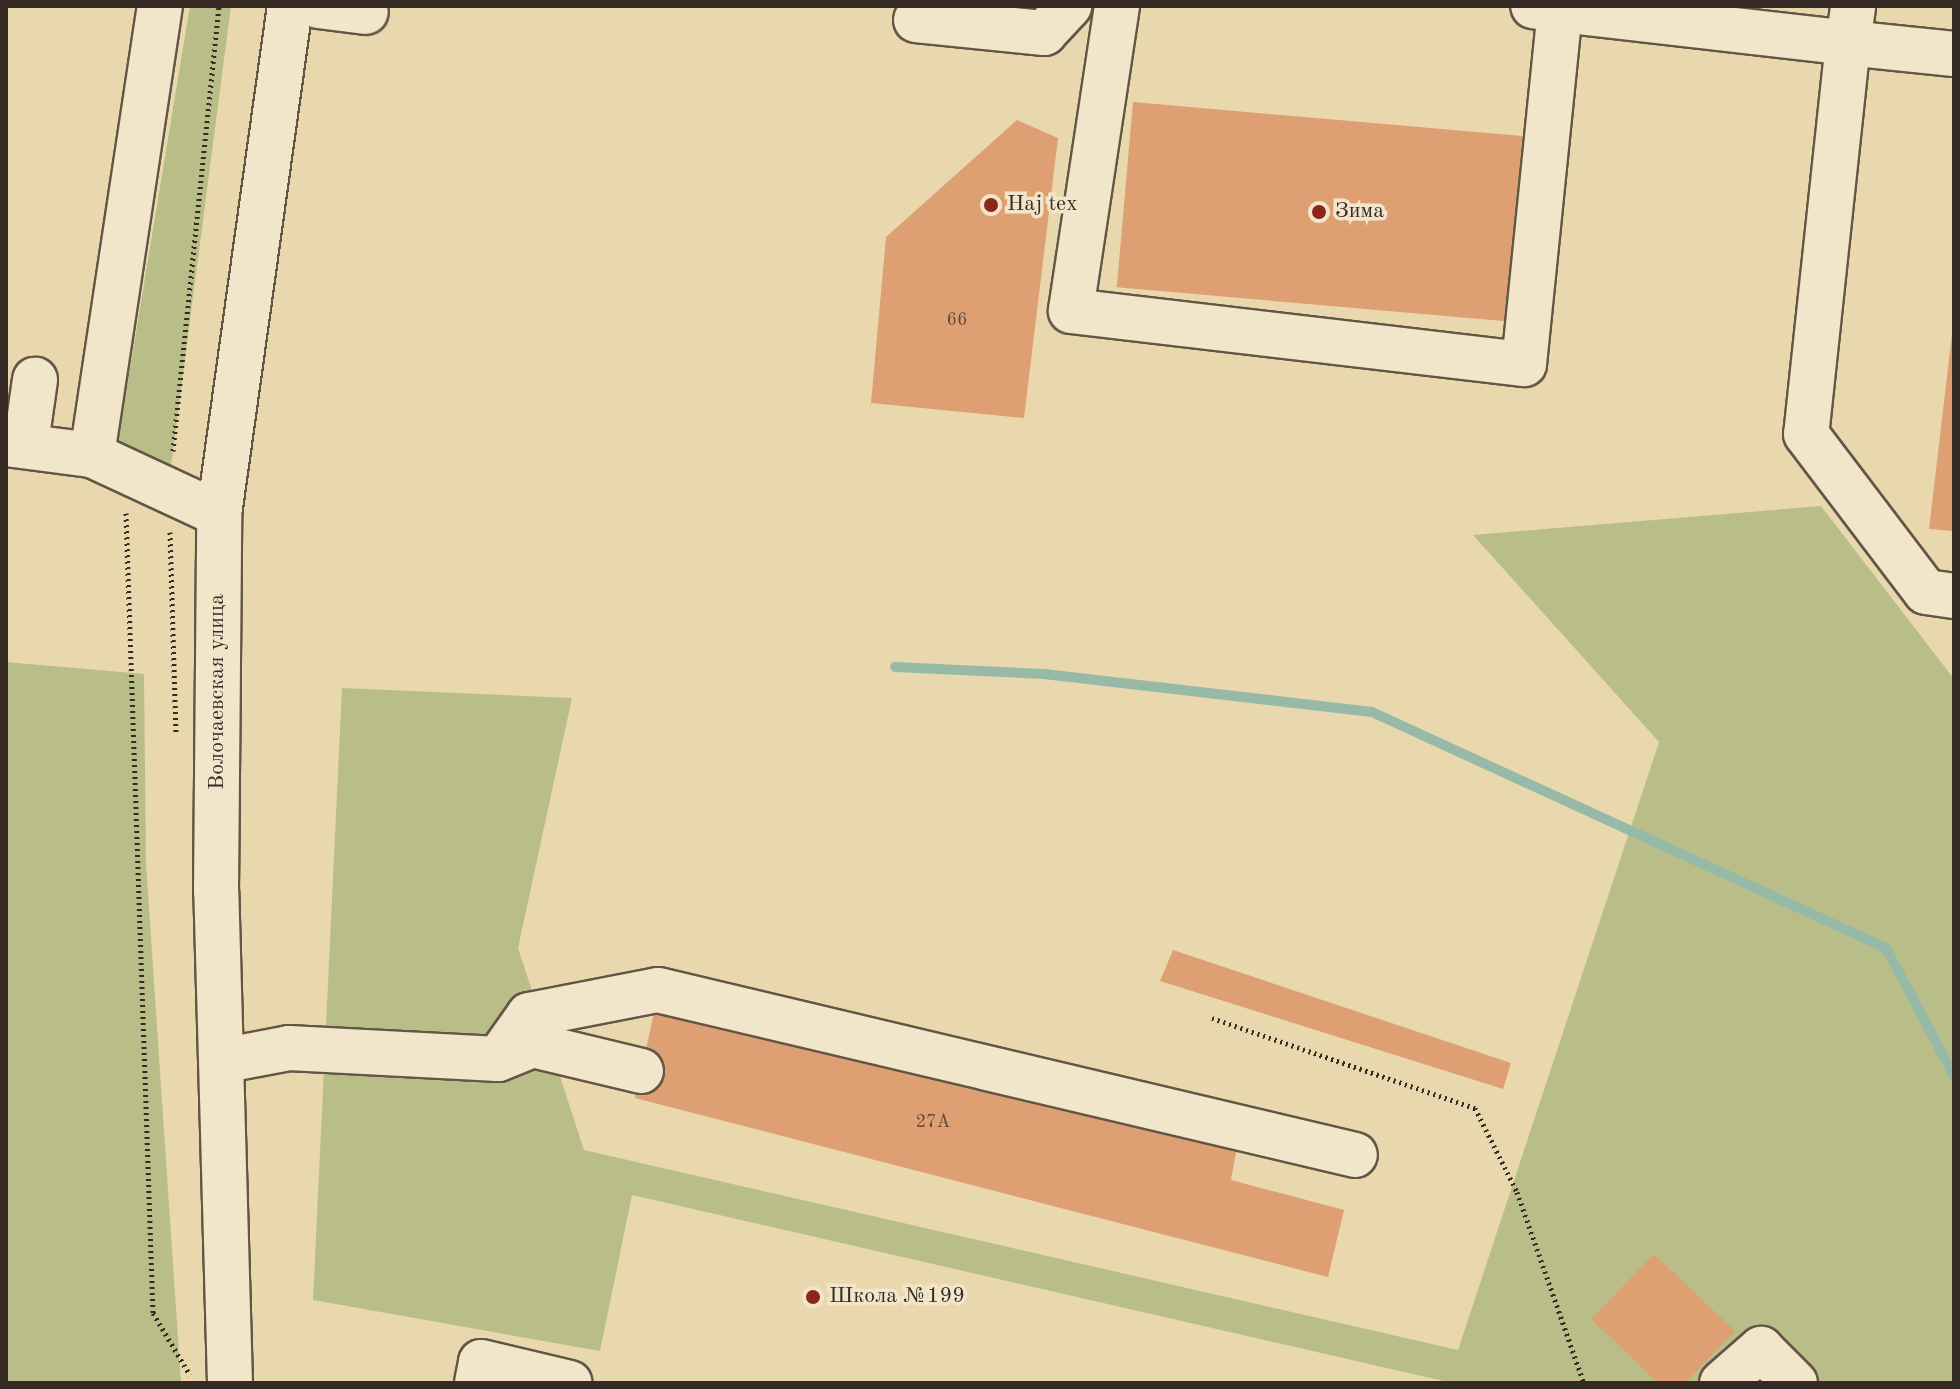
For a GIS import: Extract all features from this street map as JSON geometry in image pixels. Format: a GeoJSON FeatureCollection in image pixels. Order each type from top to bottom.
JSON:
{"type":"FeatureCollection","features":[{"type":"Feature","properties":{"kind":"street"},"geometry":{"type":"LineString","coordinates":[[92,455],[160,6]]}},
{"type":"Feature","properties":{"kind":"street","name":"Волочаевская улица"},"geometry":{"type":"LineString","coordinates":[[230,1383],[221,1061],[219,514],[290,6]]}},
{"type":"Feature","properties":{"kind":"street"},"geometry":{"type":"LineString","coordinates":[[318,6],[366,12]]}},
{"type":"Feature","properties":{"kind":"street"},"geometry":{"type":"LineString","coordinates":[[916,20],[1044,33],[1069,6]]}},
{"type":"Feature","properties":{"kind":"street"},"geometry":{"type":"LineString","coordinates":[[1117,6],[1071,311],[1524,364],[1547,8],[1851,25],[1954,54]]}},
{"type":"Feature","properties":{"kind":"street"},"geometry":{"type":"LineString","coordinates":[[1851,25],[1806,434],[1926,592],[1954,596]]}},
{"type":"Feature","properties":{"kind":"street"},"geometry":{"type":"LineString","coordinates":[[35,380],[16,444],[92,455],[219,514]]}},
{"type":"Feature","properties":{"kind":"street"},"geometry":{"type":"LineString","coordinates":[[498,1059],[529,1015],[658,990],[1355,1155]]}},
{"type":"Feature","properties":{"kind":"street"},"geometry":{"type":"LineString","coordinates":[[221,1061],[289,1048],[498,1059],[533,1045],[641,1071]]}},
{"type":"Feature","properties":{"kind":"street"},"geometry":{"type":"LineString","coordinates":[[1722,1383],[1761,1349],[1795,1383]]}},
{"type":"Feature","properties":{"kind":"street"},"geometry":{"type":"LineString","coordinates":[[477,1383],[481,1362],[570,1383]]}},
{"type":"Feature","properties":{"kind":"path"},"geometry":{"type":"LineString","coordinates":[[122,506],[130,519],[153,1313],[195,1383]]}},
{"type":"Feature","properties":{"kind":"path"},"geometry":{"type":"LineString","coordinates":[[1212,1018],[1475,1108],[1517,1192],[1584,1383]]}},
{"type":"Feature","properties":{"kind":"green space"},"geometry":{"type":"Polygon","coordinates":[[[190,6],[231,6],[171,466],[118,441],[190,6]]]}},
{"type":"Feature","properties":{"kind":"green space"},"geometry":{"type":"Polygon","coordinates":[[[1821,506],[1954,679],[1954,1383],[1452,1383],[632,1195],[600,1351],[313,1300],[342,688],[572,698],[518,948],[584,1150],[1458,1350],[1659,742],[1473,535],[1821,506]]]}},
{"type":"Feature","properties":{"kind":"green space"},"geometry":{"type":"Polygon","coordinates":[[[6,662],[144,674],[146,863],[181,1383],[6,1383],[6,662]]]}},
{"type":"Feature","properties":{"kind":"building","name":"Зима"},"geometry":{"type":"Polygon","coordinates":[[[1133,102],[1523,136],[1506,321],[1117,287],[1133,102]]]}},
{"type":"Feature","properties":{"kind":"building"},"geometry":{"type":"Polygon","coordinates":[[[1017,120],[1058,138],[1024,418],[871,403],[886,237],[1017,120]]]}},
{"type":"Feature","properties":{"kind":"building"},"geometry":{"type":"Polygon","coordinates":[[[1954,317],[1954,531],[1929,529],[1954,317]]]}},
{"type":"Feature","properties":{"kind":"building"},"geometry":{"type":"Polygon","coordinates":[[[1173,950],[1511,1063],[1503,1089],[1160,981],[1173,950]]]}},
{"type":"Feature","properties":{"kind":"building"},"geometry":{"type":"Polygon","coordinates":[[[656,1004],[1237,1147],[1231,1180],[1344,1210],[1328,1277],[635,1098],[656,1004]]]}},
{"type":"Feature","properties":{"kind":"building"},"geometry":{"type":"Polygon","coordinates":[[[1654,1254],[1735,1331],[1685,1383],[1658,1383],[1591,1319],[1654,1254]]]}},
{"type":"Feature","properties":{"kind":"waterway"},"geometry":{"type":"LineString","coordinates":[[895,667],[1044,674],[1372,712],[1886,948],[1954,1076]]}},
{"type":"Feature","properties":{"kind":"place","name":"Haj tex"},"geometry":{"type":"Point","coordinates":[991,205]}},
{"type":"Feature","properties":{"kind":"place","name":"Зима"},"geometry":{"type":"Point","coordinates":[1319,212]}},
{"type":"Feature","properties":{"kind":"place","name":"Школа №199"},"geometry":{"type":"Point","coordinates":[813,1297]}}]}
